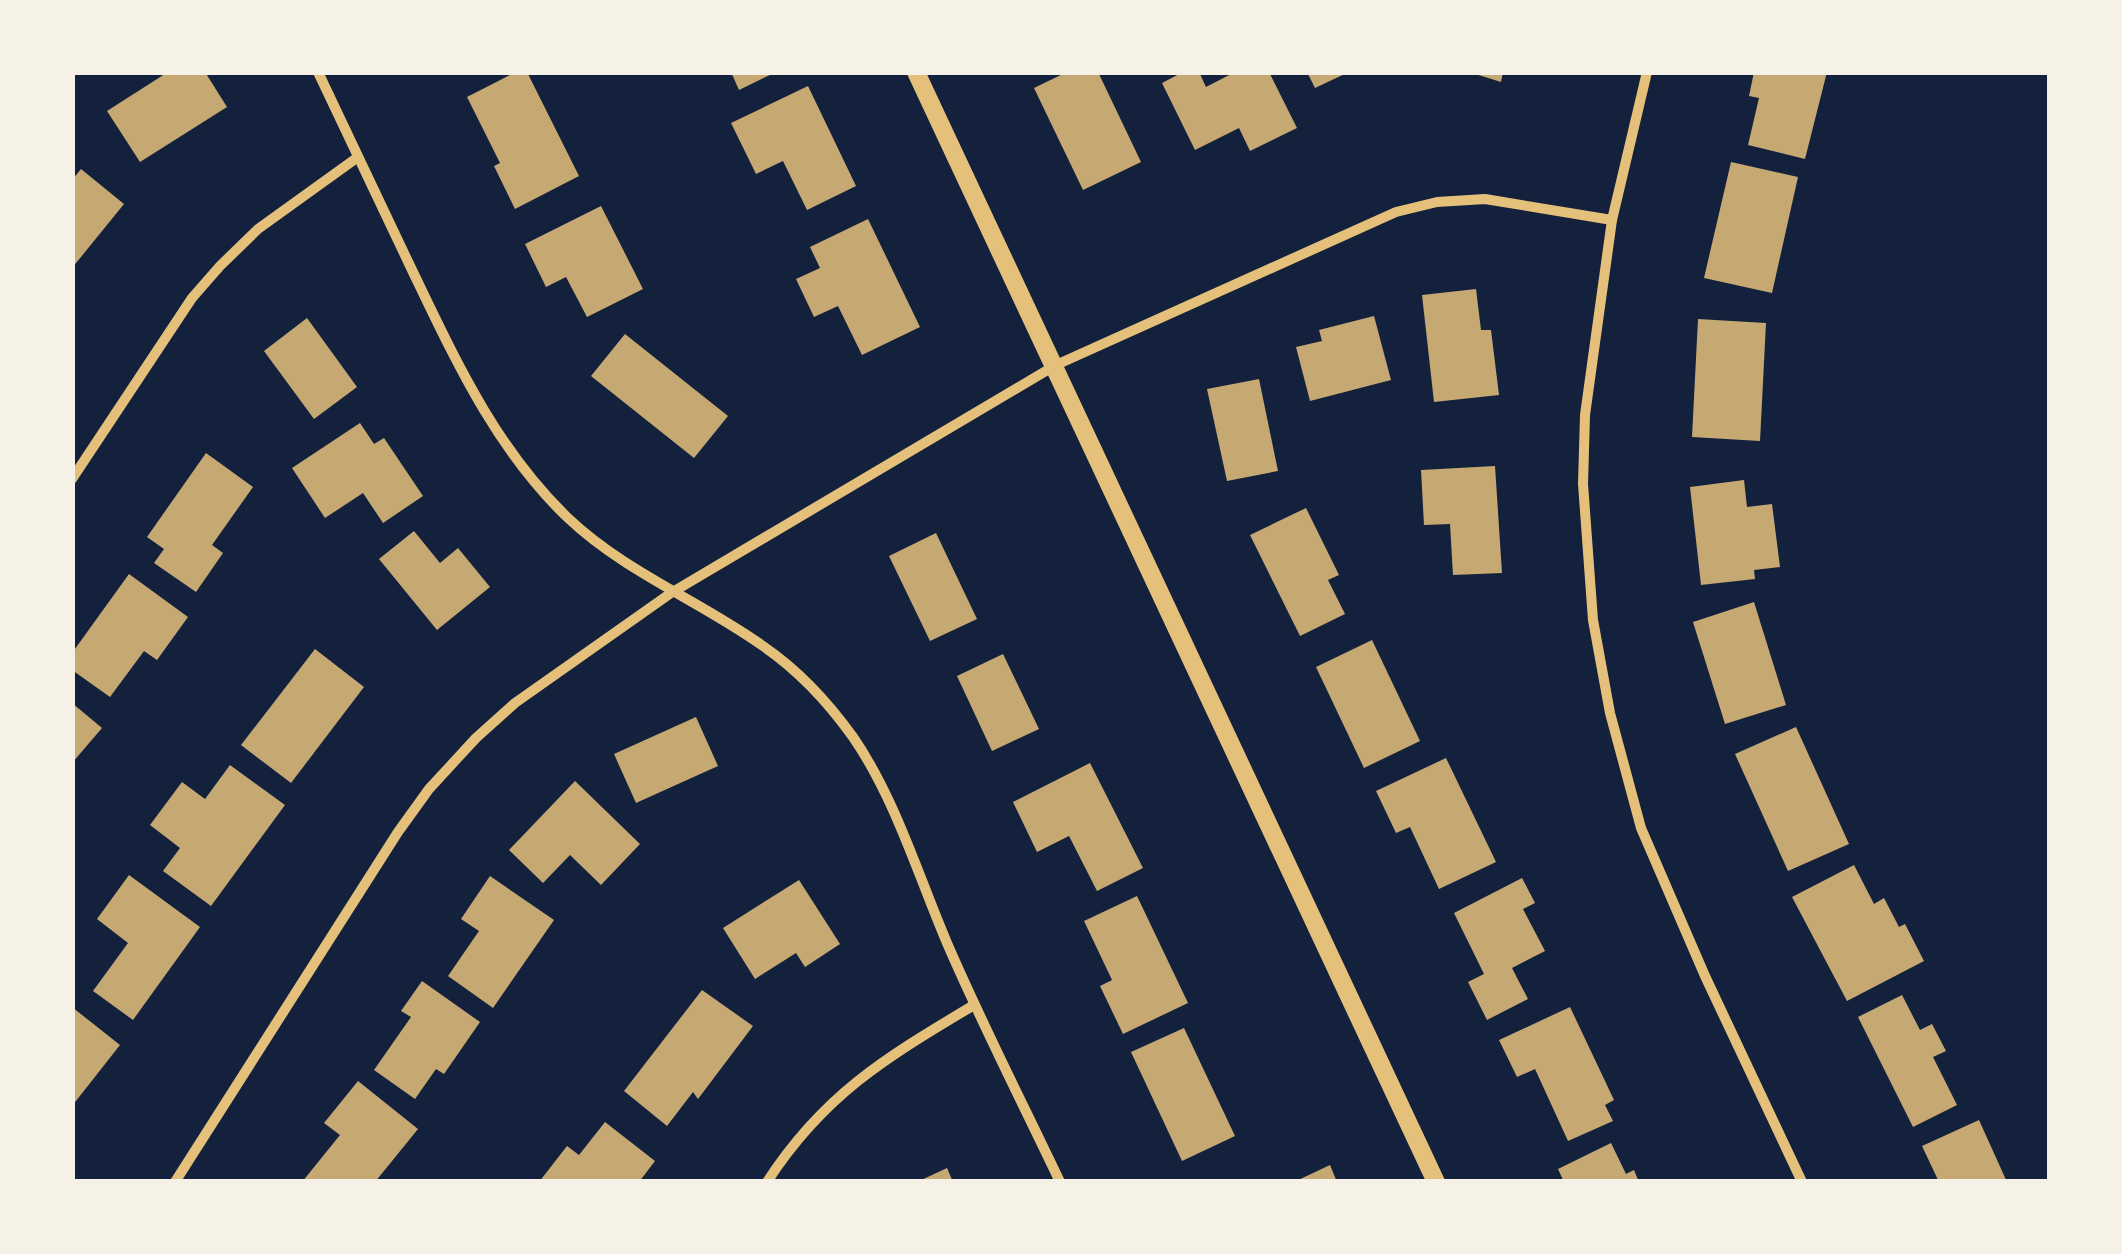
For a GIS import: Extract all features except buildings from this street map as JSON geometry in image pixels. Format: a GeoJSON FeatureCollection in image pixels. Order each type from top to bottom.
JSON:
{"type":"FeatureCollection","features":[{"type":"Feature","properties":{"kind":"street"},"geometry":{"type":"LineString","coordinates":[[318,72],[466,384],[515,460],[568,518],[671,593],[786,663],[813,688],[853,737],[879,783],[974,1005],[1060,1182]]}},
{"type":"Feature","properties":{"kind":"street"},"geometry":{"type":"LineString","coordinates":[[916,72],[1436,1182]]}},
{"type":"Feature","properties":{"kind":"street"},"geometry":{"type":"LineString","coordinates":[[1647,72],[1612,220],[1585,415],[1583,484],[1593,620],[1610,713],[1641,828],[1705,976],[1802,1182]]}},
{"type":"Feature","properties":{"kind":"street"},"geometry":{"type":"LineString","coordinates":[[72,479],[192,298],[220,266],[258,229],[358,157]]}},
{"type":"Feature","properties":{"kind":"street"},"geometry":{"type":"LineString","coordinates":[[175,1182],[387,848],[429,790],[476,738],[516,704],[671,593],[1056,366],[1396,212],[1438,202],[1485,199],[1612,220]]}},
{"type":"Feature","properties":{"kind":"street"},"geometry":{"type":"LineString","coordinates":[[767,1182],[785,1153],[831,1102],[880,1062],[974,1005]]}}]}
